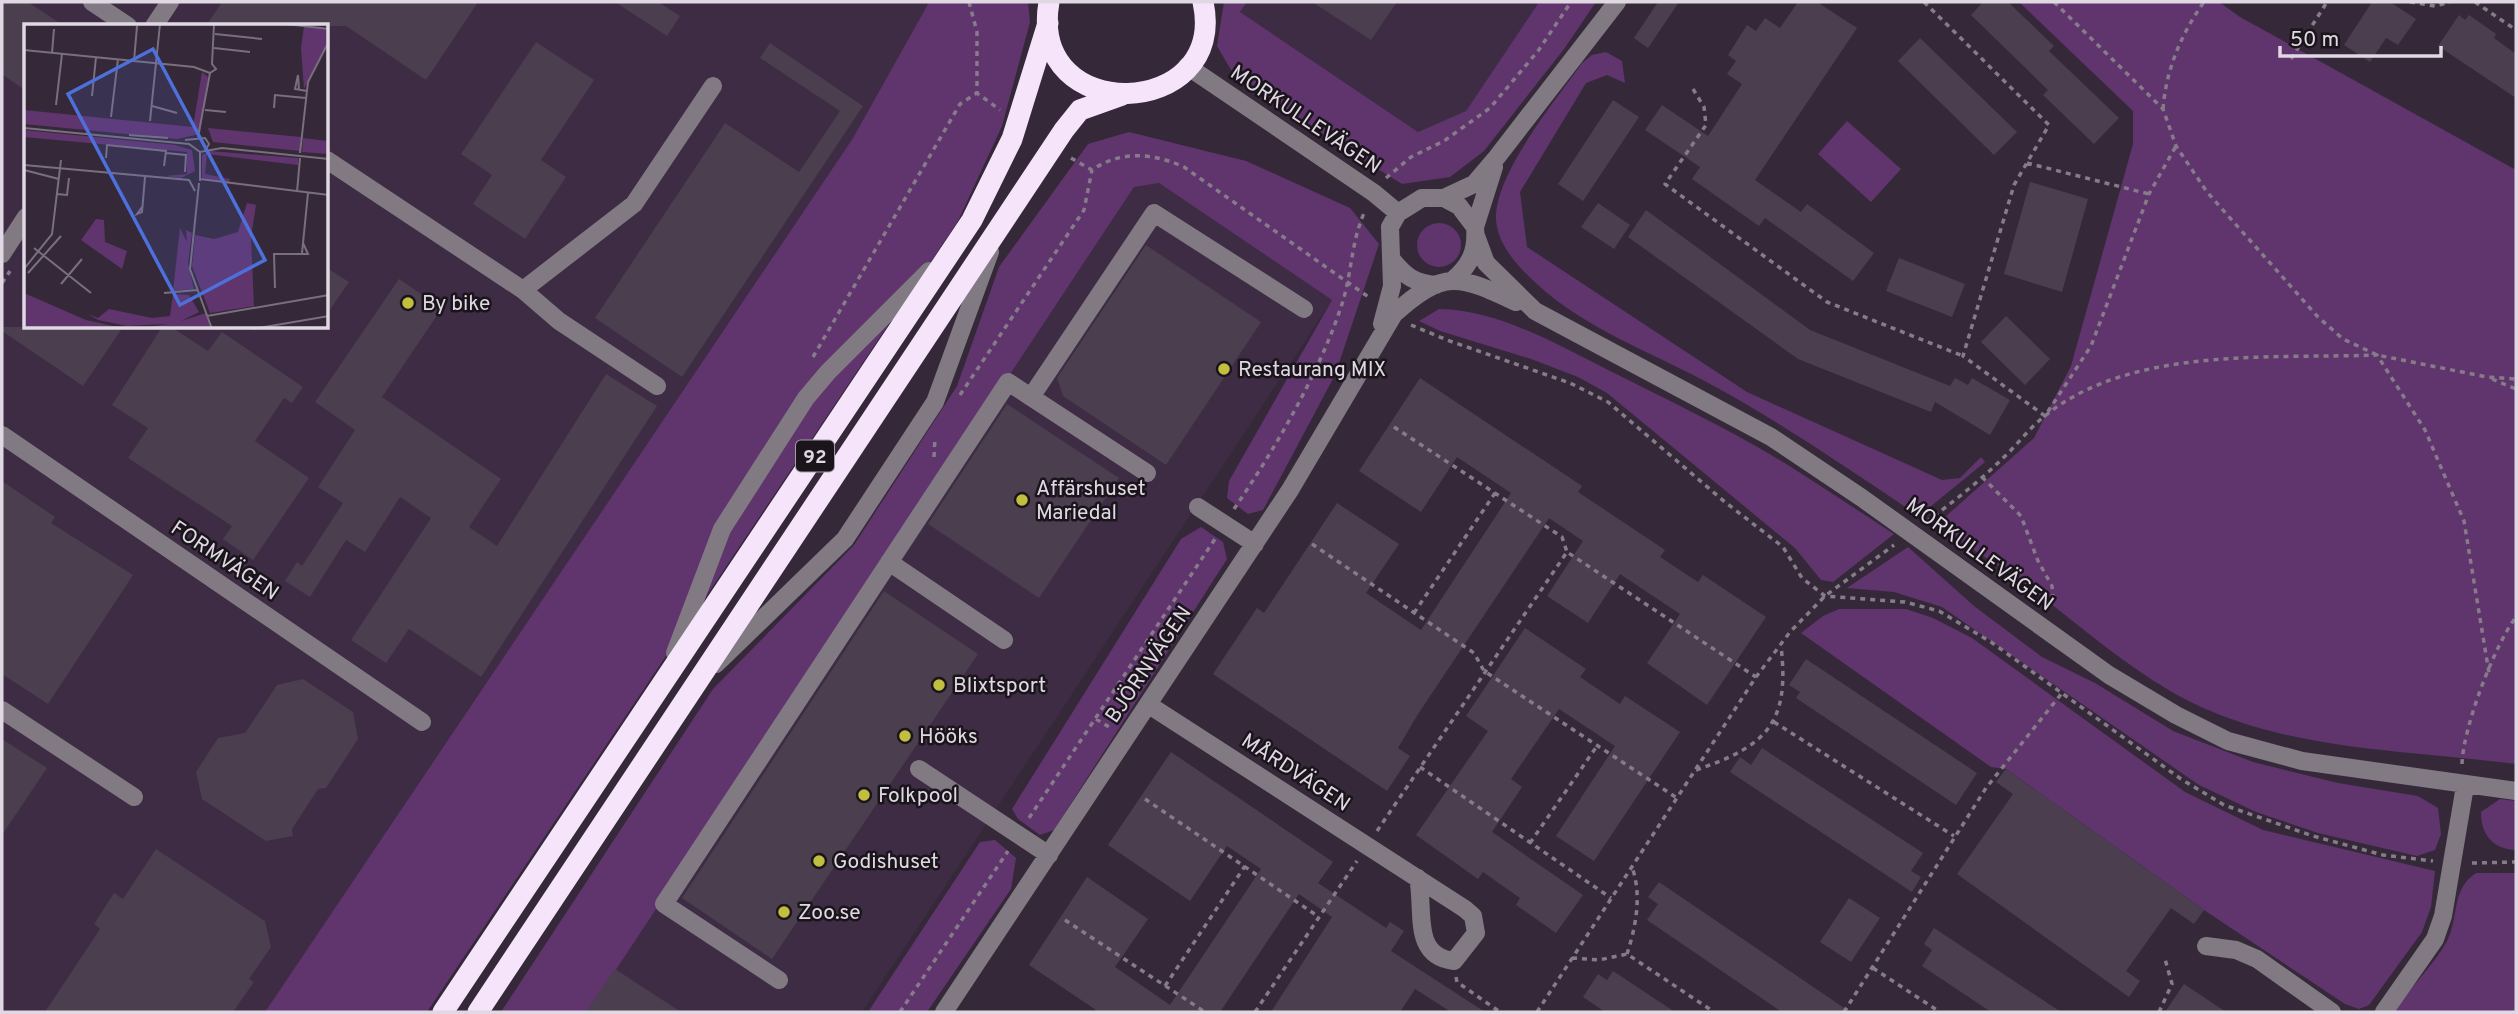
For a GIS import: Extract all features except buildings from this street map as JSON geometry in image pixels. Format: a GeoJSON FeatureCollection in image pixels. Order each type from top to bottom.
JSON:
{"type":"FeatureCollection","features":[{"type":"Feature","properties":{"kind":"highway"},"geometry":{"type":"LineString","coordinates":[[1048,10],[1053,45],[1072,74],[1090,87],[1122,95],[1152,91],[1171,81],[1187,66],[1199,45],[1205,8]]}},
{"type":"Feature","properties":{"kind":"highway","name":"92"},"geometry":{"type":"LineString","coordinates":[[443,1012],[972,220],[1012,139],[1048,10]]}},
{"type":"Feature","properties":{"kind":"highway","name":"92"},"geometry":{"type":"LineString","coordinates":[[478,1012],[1080,110],[1122,95]]}},
{"type":"Feature","properties":{"kind":"street"},"geometry":{"type":"LineString","coordinates":[[92,2],[125,24]]}},
{"type":"Feature","properties":{"kind":"street"},"geometry":{"type":"LineString","coordinates":[[155,24],[170,2]]}},
{"type":"Feature","properties":{"kind":"street"},"geometry":{"type":"LineString","coordinates":[[1398,213],[1422,198],[1444,198],[1474,184],[1617,2]]}},
{"type":"Feature","properties":{"kind":"street","name":"MORKULLEVÄGEN"},"geometry":{"type":"LineString","coordinates":[[1187,66],[1374,193],[1398,213]]}},
{"type":"Feature","properties":{"kind":"street"},"geometry":{"type":"LineString","coordinates":[[523,290],[635,204],[713,86]]}},
{"type":"Feature","properties":{"kind":"street"},"geometry":{"type":"LineString","coordinates":[[1454,279],[1467,268],[1475,252],[1476,231],[1497,157]]}},
{"type":"Feature","properties":{"kind":"street"},"geometry":{"type":"LineString","coordinates":[[329,161],[523,290],[559,321],[657,386]]}},
{"type":"Feature","properties":{"kind":"street"},"geometry":{"type":"LineString","coordinates":[[1444,198],[1459,206],[1476,231]]}},
{"type":"Feature","properties":{"kind":"street"},"geometry":{"type":"LineString","coordinates":[[1031,397],[1154,212],[1304,309]]}},
{"type":"Feature","properties":{"kind":"street","name":"BJÖRNVÄGEN"},"geometry":{"type":"LineString","coordinates":[[944,1012],[1255,544],[1380,335],[1390,312],[1393,261],[1388,248],[1390,227],[1398,213]]}},
{"type":"Feature","properties":{"kind":"street"},"geometry":{"type":"LineString","coordinates":[[2,254],[8,230],[24,218]]}},
{"type":"Feature","properties":{"kind":"street"},"geometry":{"type":"LineString","coordinates":[[657,692],[685,629],[722,529],[806,398],[828,372],[915,287],[972,220]]}},
{"type":"Feature","properties":{"kind":"street","name":"MORKULLEVÄGEN"},"geometry":{"type":"LineString","coordinates":[[1476,231],[1486,263],[1535,311],[1771,438],[1862,498],[2109,675],[2176,715],[2228,741],[2302,761],[2465,786],[2516,791]]}},
{"type":"Feature","properties":{"kind":"street"},"geometry":{"type":"LineString","coordinates":[[703,676],[845,539],[934,402],[996,234]]}},
{"type":"Feature","properties":{"kind":"street"},"geometry":{"type":"LineString","coordinates":[[1393,261],[1406,277],[1420,283],[1436,285]]}},
{"type":"Feature","properties":{"kind":"street"},"geometry":{"type":"LineString","coordinates":[[1454,279],[1478,284],[1535,311]]}},
{"type":"Feature","properties":{"kind":"street","name":"BJÖRNVÄGEN"},"geometry":{"type":"LineString","coordinates":[[1390,312],[1436,285],[1454,279]]}},
{"type":"Feature","properties":{"kind":"street"},"geometry":{"type":"LineString","coordinates":[[779,980],[664,904],[1008,382],[1147,473]]}},
{"type":"Feature","properties":{"kind":"street","name":"FORMVÄGEN"},"geometry":{"type":"LineString","coordinates":[[2,435],[422,722]]}},
{"type":"Feature","properties":{"kind":"street"},"geometry":{"type":"LineString","coordinates":[[1198,507],[1255,544]]}},
{"type":"Feature","properties":{"kind":"street"},"geometry":{"type":"LineString","coordinates":[[889,562],[1004,640]]}},
{"type":"Feature","properties":{"kind":"street","name":"MÅRDVÄGEN"},"geometry":{"type":"LineString","coordinates":[[1149,705],[1473,916],[1476,933],[1454,961]]}},
{"type":"Feature","properties":{"kind":"street"},"geometry":{"type":"LineString","coordinates":[[2,710],[134,797]]}},
{"type":"Feature","properties":{"kind":"street"},"geometry":{"type":"LineString","coordinates":[[919,769],[1049,855]]}},
{"type":"Feature","properties":{"kind":"street"},"geometry":{"type":"LineString","coordinates":[[2384,1012],[2435,939],[2443,916],[2465,786]]}},
{"type":"Feature","properties":{"kind":"street"},"geometry":{"type":"LineString","coordinates":[[1418,878],[1423,900],[1423,938],[1430,953],[1442,960],[1454,961]]}},
{"type":"Feature","properties":{"kind":"street"},"geometry":{"type":"LineString","coordinates":[[2206,946],[2236,950],[2257,959],[2332,1012]]}},
{"type":"Feature","properties":{"kind":"path"},"geometry":{"type":"LineString","coordinates":[[970,2],[977,32],[977,93]]}},
{"type":"Feature","properties":{"kind":"path"},"geometry":{"type":"LineString","coordinates":[[900,1012],[1278,439],[1329,335],[1347,283],[1358,227],[1374,193],[1393,169],[1444,141],[1490,108],[1538,51],[1571,2]]}},
{"type":"Feature","properties":{"kind":"path"},"geometry":{"type":"LineString","coordinates":[[1924,2],[2049,124],[2014,185],[1963,356]]}},
{"type":"Feature","properties":{"kind":"path"},"geometry":{"type":"LineString","coordinates":[[2054,2],[2163,109]]}},
{"type":"Feature","properties":{"kind":"path"},"geometry":{"type":"LineString","coordinates":[[2204,2],[2179,45],[2165,81],[2163,109],[2176,146],[2207,192],[2318,317],[2343,339],[2377,355],[2425,430],[2464,521],[2489,673]]}},
{"type":"Feature","properties":{"kind":"path"},"geometry":{"type":"LineString","coordinates":[[2291,59],[2328,2]]}},
{"type":"Feature","properties":{"kind":"path"},"geometry":{"type":"LineString","coordinates":[[2410,2],[2435,6],[2450,2]]}},
{"type":"Feature","properties":{"kind":"path"},"geometry":{"type":"LineString","coordinates":[[2475,2],[2516,30]]}},
{"type":"Feature","properties":{"kind":"path"},"geometry":{"type":"LineString","coordinates":[[1693,89],[1704,107],[1706,125],[1665,184],[1827,302],[1963,356],[2045,416]]}},
{"type":"Feature","properties":{"kind":"path"},"geometry":{"type":"LineString","coordinates":[[977,93],[1005,113]]}},
{"type":"Feature","properties":{"kind":"path"},"geometry":{"type":"LineString","coordinates":[[806,369],[960,104],[977,93]]}},
{"type":"Feature","properties":{"kind":"path"},"geometry":{"type":"LineString","coordinates":[[2045,416],[2091,346],[2149,194],[2176,146]]}},
{"type":"Feature","properties":{"kind":"path"},"geometry":{"type":"LineString","coordinates":[[1066,155],[1093,170]]}},
{"type":"Feature","properties":{"kind":"path"},"geometry":{"type":"LineString","coordinates":[[960,395],[1084,210],[1093,170],[1102,163],[1133,155],[1150,155],[1175,163],[1390,312],[1447,340],[1570,383],[1608,402],[1725,502],[1783,547],[1802,578],[1825,596],[1905,601],[1939,611],[1991,642],[2180,779],[2224,804],[2383,855],[2450,863],[2516,862]]}},
{"type":"Feature","properties":{"kind":"path"},"geometry":{"type":"LineString","coordinates":[[2027,163],[2149,194]]}},
{"type":"Feature","properties":{"kind":"path"},"geometry":{"type":"LineString","coordinates":[[1959,498],[2045,416],[2087,388],[2135,372],[2201,361],[2377,355],[2487,377],[2516,379]]}},
{"type":"Feature","properties":{"kind":"path"},"geometry":{"type":"LineString","coordinates":[[2487,377],[2516,389]]}},
{"type":"Feature","properties":{"kind":"path"},"geometry":{"type":"LineString","coordinates":[[1394,427],[1562,537],[1567,552],[1756,677]]}},
{"type":"Feature","properties":{"kind":"path"},"geometry":{"type":"LineString","coordinates":[[929,437],[935,428]]}},
{"type":"Feature","properties":{"kind":"path"},"geometry":{"type":"LineString","coordinates":[[1982,477],[2021,516],[2038,561],[2052,586],[2053,597],[2048,608]]}},
{"type":"Feature","properties":{"kind":"path"},"geometry":{"type":"LineString","coordinates":[[1414,613],[1495,493]]}},
{"type":"Feature","properties":{"kind":"path"},"geometry":{"type":"LineString","coordinates":[[1312,544],[1474,653],[1484,671],[1677,799]]}},
{"type":"Feature","properties":{"kind":"path"},"geometry":{"type":"LineString","coordinates":[[1255,1012],[1567,552]]}},
{"type":"Feature","properties":{"kind":"path"},"geometry":{"type":"LineString","coordinates":[[1539,1011],[1756,677],[1781,644],[1825,596],[1856,572]]}},
{"type":"Feature","properties":{"kind":"path"},"geometry":{"type":"LineString","coordinates":[[2465,786],[2463,743],[2502,640],[2516,617]]}},
{"type":"Feature","properties":{"kind":"path"},"geometry":{"type":"LineString","coordinates":[[1695,770],[1733,757],[1774,722],[1781,705],[1784,674],[1781,644]]}},
{"type":"Feature","properties":{"kind":"path"},"geometry":{"type":"LineString","coordinates":[[1844,1012],[1986,788],[2062,692]]}},
{"type":"Feature","properties":{"kind":"path"},"geometry":{"type":"LineString","coordinates":[[1774,722],[1954,836]]}},
{"type":"Feature","properties":{"kind":"path"},"geometry":{"type":"LineString","coordinates":[[1530,843],[1597,746]]}},
{"type":"Feature","properties":{"kind":"path"},"geometry":{"type":"LineString","coordinates":[[1420,767],[1611,898]]}},
{"type":"Feature","properties":{"kind":"path"},"geometry":{"type":"LineString","coordinates":[[1145,799],[1319,917]]}},
{"type":"Feature","properties":{"kind":"path"},"geometry":{"type":"LineString","coordinates":[[1165,986],[1245,866]]}},
{"type":"Feature","properties":{"kind":"path"},"geometry":{"type":"LineString","coordinates":[[1627,954],[1636,928],[1637,880],[1632,867]]}},
{"type":"Feature","properties":{"kind":"path"},"geometry":{"type":"LineString","coordinates":[[1065,920],[1205,1012]]}},
{"type":"Feature","properties":{"kind":"path"},"geometry":{"type":"LineString","coordinates":[[1572,958],[1599,960],[1627,954],[1714,1012]]}},
{"type":"Feature","properties":{"kind":"path"},"geometry":{"type":"LineString","coordinates":[[2159,1012],[2172,984],[2165,959]]}},
{"type":"Feature","properties":{"kind":"path"},"geometry":{"type":"LineString","coordinates":[[1454,961],[1457,982],[1500,1012]]}},
{"type":"Feature","properties":{"kind":"path"},"geometry":{"type":"LineString","coordinates":[[1873,968],[1940,1012]]}},
{"type":"Feature","properties":{"kind":"shaded area"},"geometry":{"type":"Polygon","coordinates":[[[2,2],[929,2],[853,138],[265,1012],[2,1012],[2,2]]]}},
{"type":"Feature","properties":{"kind":"shaded area"},"geometry":{"type":"Polygon","coordinates":[[[925,2],[1028,2],[1030,22],[1002,126],[958,221],[427,1012],[265,1012],[853,138],[928,4],[925,2]]]}},
{"type":"Feature","properties":{"kind":"shaded area"},"geometry":{"type":"Polygon","coordinates":[[[1224,2],[1247,2],[1240,12],[1418,132],[1466,111],[1539,2],[1596,2],[1564,49],[1484,151],[1450,177],[1402,184],[1331,140],[1231,70],[1217,46],[1224,2]]]}},
{"type":"Feature","properties":{"kind":"shaded area"},"geometry":{"type":"Polygon","coordinates":[[[1247,2],[1539,2],[1466,111],[1418,132],[1240,12],[1247,2]]]}},
{"type":"Feature","properties":{"kind":"shaded area"},"geometry":{"type":"Polygon","coordinates":[[[2019,2],[2219,2],[2240,17],[2516,170],[2516,764],[2324,742],[2249,725],[2213,712],[2188,701],[2142,673],[2021,582],[1936,525],[2034,438],[2071,366],[2133,144],[2133,111],[2019,2]]]}},
{"type":"Feature","properties":{"kind":"shaded area"},"geometry":{"type":"Polygon","coordinates":[[[1606,52],[1622,61],[1625,83],[1607,75],[1586,83],[1520,192],[1527,247],[1747,392],[1942,480],[1960,478],[1981,457],[1985,462],[1919,516],[1755,410],[1699,378],[1595,326],[1538,285],[1511,256],[1500,238],[1496,219],[1505,180],[1543,116],[1582,63],[1592,55],[1606,52]]]}},
{"type":"Feature","properties":{"kind":"shaded area"},"geometry":{"type":"Polygon","coordinates":[[[1847,121],[1901,169],[1871,202],[1818,154],[1847,121]]]}},
{"type":"Feature","properties":{"kind":"shaded area"},"geometry":{"type":"Polygon","coordinates":[[[1129,132],[1246,161],[1350,208],[1379,244],[1335,375],[1263,510],[1248,514],[1227,498],[1229,481],[1332,300],[1159,183],[1134,187],[588,1012],[501,1012],[713,689],[854,545],[957,386],[999,267],[1088,144],[1129,132]]]}},
{"type":"Feature","properties":{"kind":"shaded area"},"geometry":{"type":"Polygon","coordinates":[[[1159,183],[1332,300],[862,1012],[588,1012],[1134,187],[1159,183]]]}},
{"type":"Feature","properties":{"kind":"shaded area"},"geometry":{"type":"Polygon","coordinates":[[[1439,223],[1454,230],[1461,245],[1454,260],[1439,267],[1424,260],[1417,245],[1424,230],[1439,223]]]}},
{"type":"Feature","properties":{"kind":"shaded area"},"geometry":{"type":"Polygon","coordinates":[[[1439,309],[1483,315],[1526,330],[1568,350],[1747,441],[1894,534],[1833,582],[1821,580],[1795,548],[1607,393],[1578,377],[1531,359],[1440,331],[1419,321],[1439,309]]]}},
{"type":"Feature","properties":{"kind":"shaded area"},"geometry":{"type":"Polygon","coordinates":[[[1201,527],[1223,542],[1227,559],[1054,830],[1040,835],[1018,819],[1012,809],[1181,539],[1201,527]]]}},
{"type":"Feature","properties":{"kind":"shaded area"},"geometry":{"type":"Polygon","coordinates":[[[1908,547],[1974,606],[2042,657],[2095,683],[2173,731],[2253,762],[2338,783],[2418,796],[2438,808],[2441,834],[2435,850],[2417,856],[2318,833],[2256,812],[2199,785],[1942,607],[1894,592],[1847,588],[1908,547]]]}},
{"type":"Feature","properties":{"kind":"shaded area"},"geometry":{"type":"Polygon","coordinates":[[[1839,609],[1906,609],[1933,618],[1972,638],[2185,792],[2263,830],[2435,871],[2431,907],[2422,932],[2369,1005],[2359,1009],[2345,1004],[2204,910],[2006,769],[1991,767],[1801,633],[1823,616],[1839,609]]]}},
{"type":"Feature","properties":{"kind":"shaded area"},"geometry":{"type":"Polygon","coordinates":[[[2500,799],[2516,801],[2516,850],[2495,844],[2483,828],[2481,812],[2500,799]]]}},
{"type":"Feature","properties":{"kind":"shaded area"},"geometry":{"type":"Polygon","coordinates":[[[995,840],[1016,858],[1011,889],[927,1012],[868,1012],[980,842],[995,840]]]}},
{"type":"Feature","properties":{"kind":"shaded area"},"geometry":{"type":"Polygon","coordinates":[[[2476,873],[2516,873],[2516,1012],[2395,1012],[2447,941],[2459,895],[2476,873]]]}},
{"type":"Feature","properties":{"kind":"place","name":"By bike"},"geometry":{"type":"Point","coordinates":[408,303]}},
{"type":"Feature","properties":{"kind":"place","name":"Restaurang MIX"},"geometry":{"type":"Point","coordinates":[1224,369]}},
{"type":"Feature","properties":{"kind":"place","name":"Affärshuset Mariedal"},"geometry":{"type":"Point","coordinates":[1022,500]}},
{"type":"Feature","properties":{"kind":"place","name":"Blixtsport"},"geometry":{"type":"Point","coordinates":[939,685]}},
{"type":"Feature","properties":{"kind":"place","name":"Hööks"},"geometry":{"type":"Point","coordinates":[905,736]}},
{"type":"Feature","properties":{"kind":"place","name":"Folkpool"},"geometry":{"type":"Point","coordinates":[864,795]}},
{"type":"Feature","properties":{"kind":"place","name":"Godishuset"},"geometry":{"type":"Point","coordinates":[819,861]}},
{"type":"Feature","properties":{"kind":"place","name":"Zoo.se"},"geometry":{"type":"Point","coordinates":[784,912]}}]}
